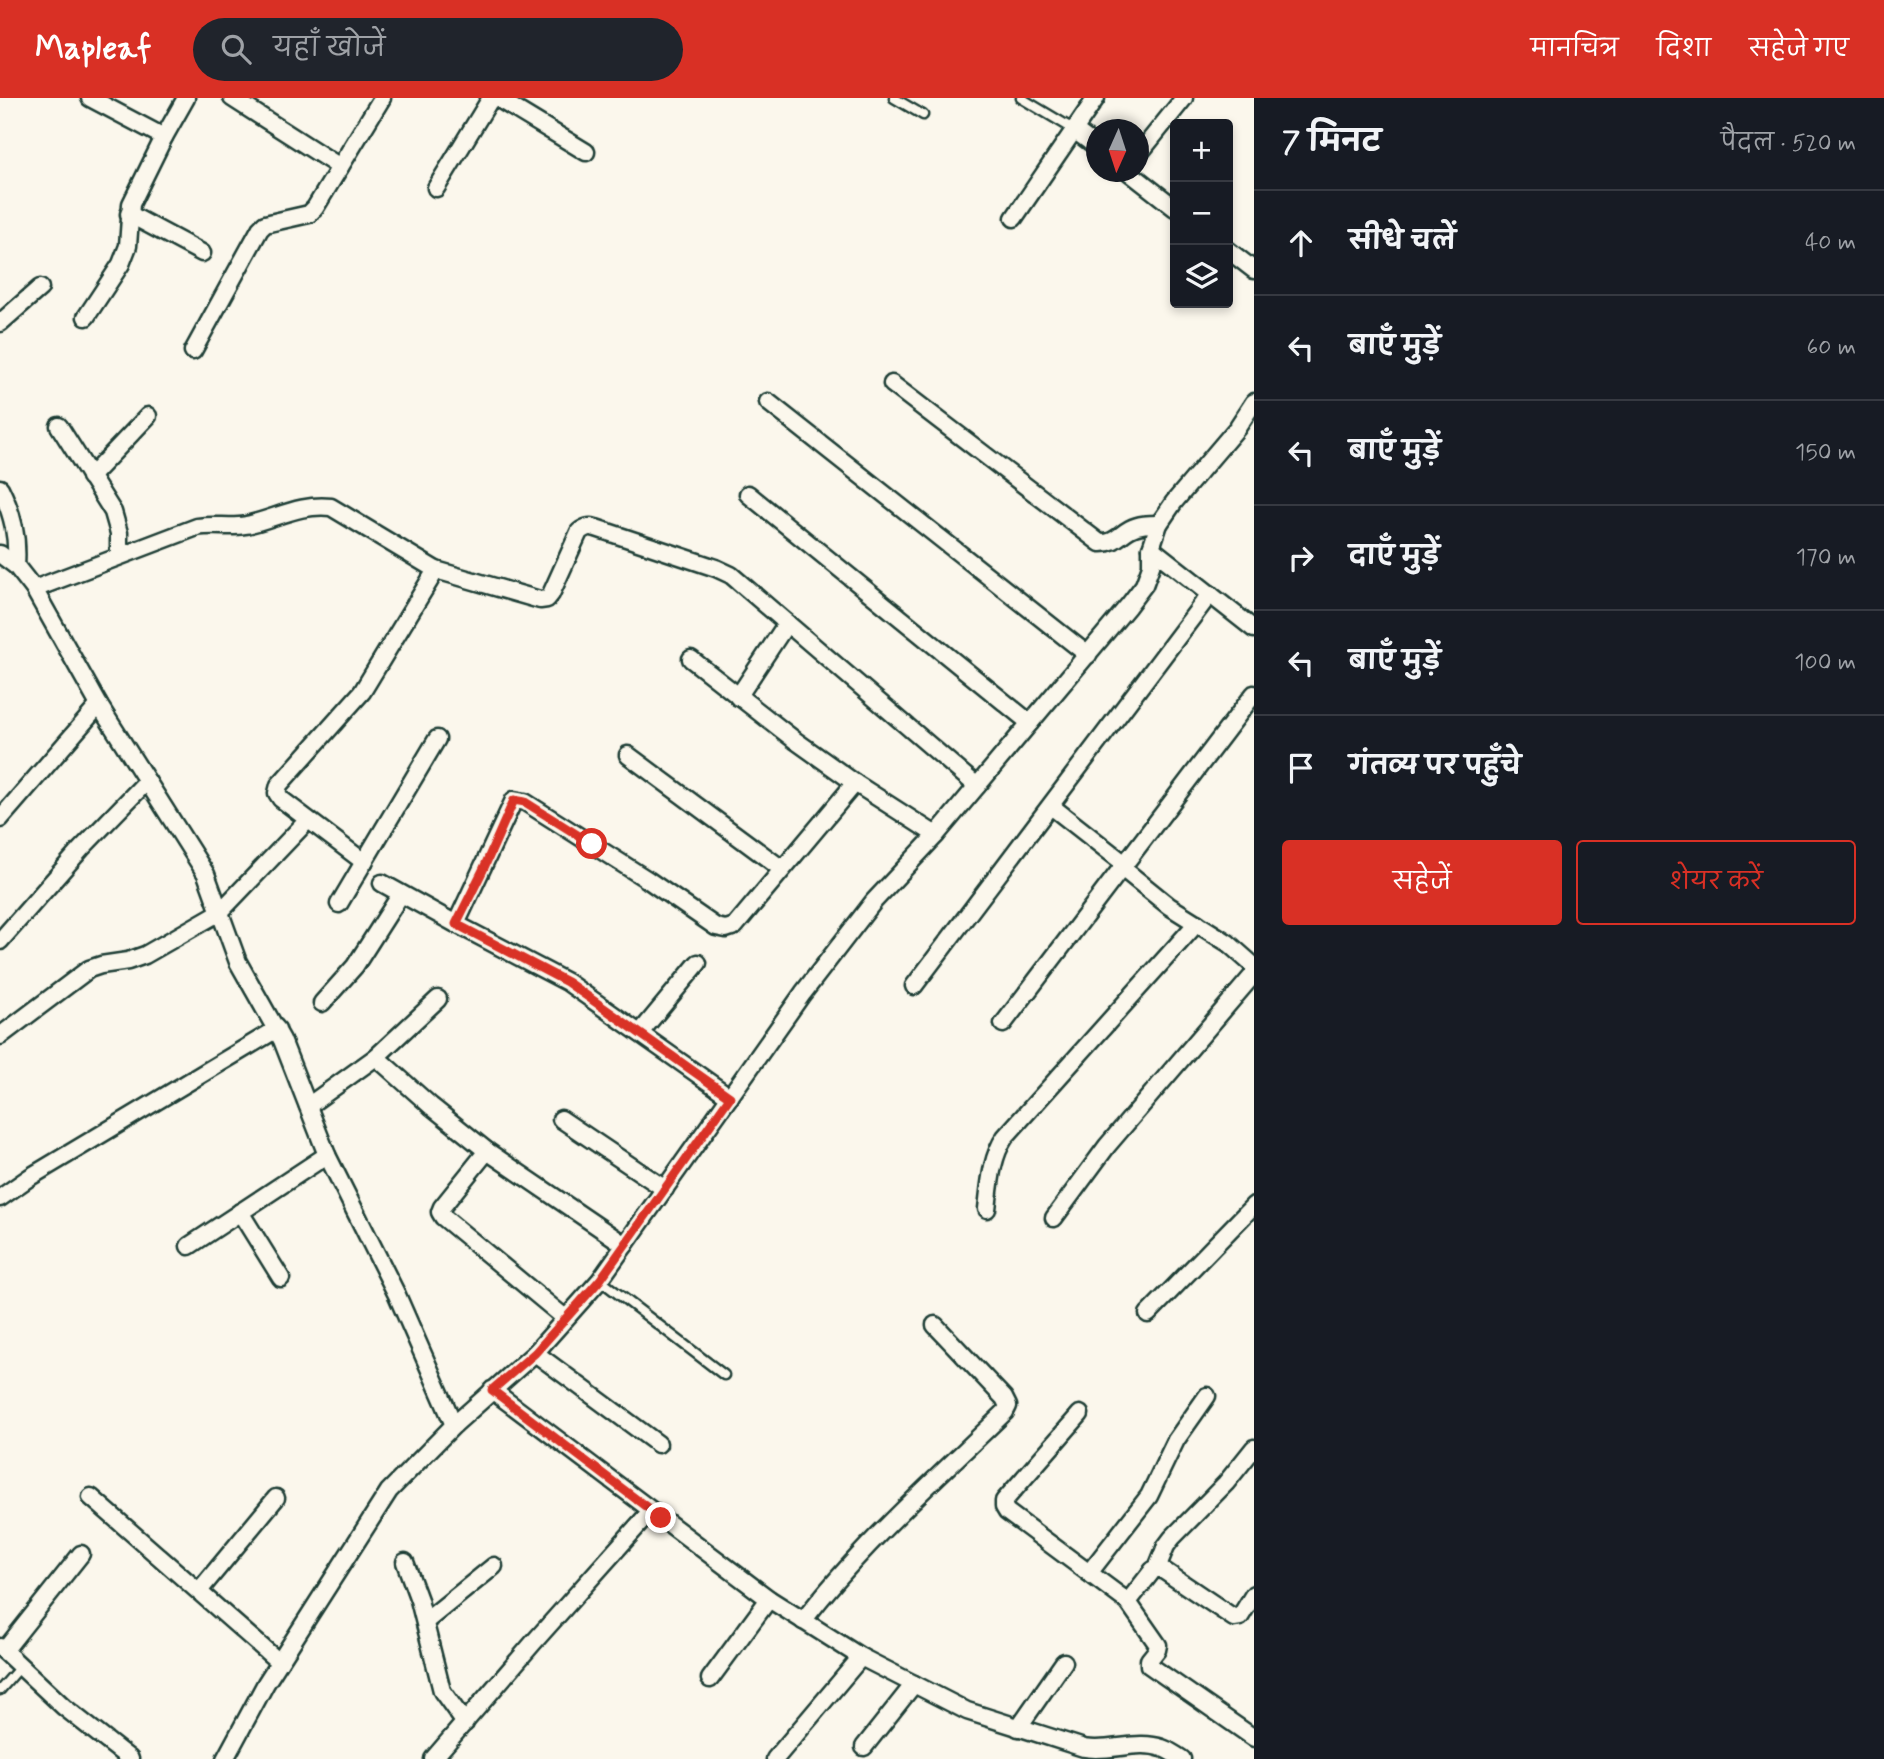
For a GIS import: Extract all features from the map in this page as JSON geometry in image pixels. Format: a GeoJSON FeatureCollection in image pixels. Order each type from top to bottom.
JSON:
{"type":"FeatureCollection","features":[{"type":"Feature","properties":{"kind":"street"},"geometry":{"type":"LineString","coordinates":[[90,98],[164,137]]}},
{"type":"Feature","properties":{"kind":"street"},"geometry":{"type":"LineString","coordinates":[[86,317],[121,264],[128,246],[131,204],[186,98]]}},
{"type":"Feature","properties":{"kind":"street"},"geometry":{"type":"LineString","coordinates":[[232,98],[340,167]]}},
{"type":"Feature","properties":{"kind":"street"},"geometry":{"type":"LineString","coordinates":[[193,351],[260,229],[265,224],[309,214],[315,208],[382,98]]}},
{"type":"Feature","properties":{"kind":"street"},"geometry":{"type":"LineString","coordinates":[[436,188],[491,98]]}},
{"type":"Feature","properties":{"kind":"street"},"geometry":{"type":"LineString","coordinates":[[497,98],[586,152]]}},
{"type":"Feature","properties":{"kind":"street"},"geometry":{"type":"LineString","coordinates":[[1014,218],[1096,98]]}},
{"type":"Feature","properties":{"kind":"street"},"geometry":{"type":"LineString","coordinates":[[1149,142],[1184,98]]}},
{"type":"Feature","properties":{"kind":"street"},"geometry":{"type":"LineString","coordinates":[[1073,129],[1086,139]]}},
{"type":"Feature","properties":{"kind":"street"},"geometry":{"type":"LineString","coordinates":[[1142,182],[1170,204]]}},
{"type":"Feature","properties":{"kind":"street"},"geometry":{"type":"LineString","coordinates":[[129,214],[202,253]]}},
{"type":"Feature","properties":{"kind":"street"},"geometry":{"type":"LineString","coordinates":[[1233,254],[1254,270]]}},
{"type":"Feature","properties":{"kind":"street"},"geometry":{"type":"LineString","coordinates":[[0,323],[40,288]]}},
{"type":"Feature","properties":{"kind":"street"},"geometry":{"type":"LineString","coordinates":[[892,384],[1100,543],[1112,542],[1131,528],[1144,524],[1159,524]]}},
{"type":"Feature","properties":{"kind":"street"},"geometry":{"type":"LineString","coordinates":[[768,402],[1088,655]]}},
{"type":"Feature","properties":{"kind":"street"},"geometry":{"type":"LineString","coordinates":[[228,1758],[279,1662],[389,1490],[454,1425],[535,1353],[600,1280],[803,993],[874,901],[936,835],[1144,585],[1151,566],[1151,548],[1159,524],[1174,502],[1237,428],[1254,402]]}},
{"type":"Feature","properties":{"kind":"street"},"geometry":{"type":"LineString","coordinates":[[90,477],[148,416]]}},
{"type":"Feature","properties":{"kind":"street"},"geometry":{"type":"LineString","coordinates":[[59,426],[113,512],[119,533],[119,556]]}},
{"type":"Feature","properties":{"kind":"street"},"geometry":{"type":"LineString","coordinates":[[0,488],[14,522],[16,566]]}},
{"type":"Feature","properties":{"kind":"street"},"geometry":{"type":"LineString","coordinates":[[748,494],[1030,723]]}},
{"type":"Feature","properties":{"kind":"street"},"geometry":{"type":"LineString","coordinates":[[34,589],[197,527],[245,525],[316,505],[331,507],[436,570],[540,600],[547,599],[551,594],[579,533],[590,527],[723,572],[739,582],[977,786]]}},
{"type":"Feature","properties":{"kind":"street"},"geometry":{"type":"LineString","coordinates":[[1151,548],[1254,628]]}},
{"type":"Feature","properties":{"kind":"street"},"geometry":{"type":"LineString","coordinates":[[0,554],[16,566],[34,589],[99,705],[206,874],[238,962],[277,1029],[327,1155],[397,1296],[454,1425]]}},
{"type":"Feature","properties":{"kind":"street"},"geometry":{"type":"LineString","coordinates":[[364,862],[281,799],[277,793],[279,785],[362,692],[436,570]]}},
{"type":"Feature","properties":{"kind":"street"},"geometry":{"type":"LineString","coordinates":[[914,986],[1210,594]]}},
{"type":"Feature","properties":{"kind":"street"},"geometry":{"type":"LineString","coordinates":[[738,697],[787,623]]}},
{"type":"Feature","properties":{"kind":"street"},"geometry":{"type":"LineString","coordinates":[[691,659],[855,783],[936,835]]}},
{"type":"Feature","properties":{"kind":"street"},"geometry":{"type":"LineString","coordinates":[[1003,1024],[1254,694]]}},
{"type":"Feature","properties":{"kind":"street"},"geometry":{"type":"LineString","coordinates":[[0,819],[99,705]]}},
{"type":"Feature","properties":{"kind":"street"},"geometry":{"type":"LineString","coordinates":[[340,904],[438,739]]}},
{"type":"Feature","properties":{"kind":"street"},"geometry":{"type":"LineString","coordinates":[[628,755],[782,869]]}},
{"type":"Feature","properties":{"kind":"street"},"geometry":{"type":"LineString","coordinates":[[0,941],[81,849],[147,782]]}},
{"type":"Feature","properties":{"kind":"street"},"geometry":{"type":"LineString","coordinates":[[456,924],[514,800],[525,802],[716,927],[726,929],[735,926],[855,783]]}},
{"type":"Feature","properties":{"kind":"street"},"geometry":{"type":"LineString","coordinates":[[1051,806],[1169,905],[1228,943],[1254,966]]}},
{"type":"Feature","properties":{"kind":"street"},"geometry":{"type":"LineString","coordinates":[[0,1036],[89,969],[145,955],[220,912],[308,820]]}},
{"type":"Feature","properties":{"kind":"street"},"geometry":{"type":"LineString","coordinates":[[383,883],[567,982],[730,1097]]}},
{"type":"Feature","properties":{"kind":"street"},"geometry":{"type":"LineString","coordinates":[[322,1003],[355,966],[401,894]]}},
{"type":"Feature","properties":{"kind":"street"},"geometry":{"type":"LineString","coordinates":[[987,1209],[994,1160],[1005,1137],[1197,923]]}},
{"type":"Feature","properties":{"kind":"street"},"geometry":{"type":"LineString","coordinates":[[640,1033],[698,963]]}},
{"type":"Feature","properties":{"kind":"street"},"geometry":{"type":"LineString","coordinates":[[1055,1217],[1107,1146],[1254,974]]}},
{"type":"Feature","properties":{"kind":"street"},"geometry":{"type":"LineString","coordinates":[[308,1106],[376,1057],[438,999]]}},
{"type":"Feature","properties":{"kind":"street"},"geometry":{"type":"LineString","coordinates":[[0,1198],[30,1177],[277,1029]]}},
{"type":"Feature","properties":{"kind":"street"},"geometry":{"type":"LineString","coordinates":[[376,1057],[431,1107],[487,1151],[625,1245]]}},
{"type":"Feature","properties":{"kind":"street"},"geometry":{"type":"LineString","coordinates":[[561,1119],[665,1189]]}},
{"type":"Feature","properties":{"kind":"street"},"geometry":{"type":"LineString","coordinates":[[487,1151],[440,1212],[565,1318]]}},
{"type":"Feature","properties":{"kind":"street"},"geometry":{"type":"LineString","coordinates":[[189,1246],[327,1155]]}},
{"type":"Feature","properties":{"kind":"street"},"geometry":{"type":"LineString","coordinates":[[1148,1314],[1254,1205]]}},
{"type":"Feature","properties":{"kind":"street"},"geometry":{"type":"LineString","coordinates":[[240,1212],[281,1278]]}},
{"type":"Feature","properties":{"kind":"street"},"geometry":{"type":"LineString","coordinates":[[803,1621],[824,1594],[870,1545],[1008,1406],[1004,1398],[935,1325]]}},
{"type":"Feature","properties":{"kind":"street"},"geometry":{"type":"LineString","coordinates":[[535,1353],[658,1444]]}},
{"type":"Feature","properties":{"kind":"street"},"geometry":{"type":"LineString","coordinates":[[492,1390],[769,1599],[861,1657],[967,1711],[1088,1754],[1152,1745],[1182,1759]]}},
{"type":"Feature","properties":{"kind":"street"},"geometry":{"type":"LineString","coordinates":[[1089,1573],[1149,1496],[1176,1440],[1207,1396]]}},
{"type":"Feature","properties":{"kind":"street"},"geometry":{"type":"LineString","coordinates":[[1080,1414],[1004,1501],[1004,1507],[1007,1512],[1128,1602],[1158,1645],[1149,1665],[1253,1736]]}},
{"type":"Feature","properties":{"kind":"street"},"geometry":{"type":"LineString","coordinates":[[1128,1602],[1157,1568],[1172,1538],[1226,1483],[1254,1448]]}},
{"type":"Feature","properties":{"kind":"street"},"geometry":{"type":"LineString","coordinates":[[91,1497],[279,1662]]}},
{"type":"Feature","properties":{"kind":"street"},"geometry":{"type":"LineString","coordinates":[[199,1591],[276,1498]]}},
{"type":"Feature","properties":{"kind":"street"},"geometry":{"type":"LineString","coordinates":[[433,1759],[651,1511]]}},
{"type":"Feature","properties":{"kind":"street"},"geometry":{"type":"LineString","coordinates":[[81,1554],[2,1649],[64,1707],[130,1759]]}},
{"type":"Feature","properties":{"kind":"street"},"geometry":{"type":"LineString","coordinates":[[405,1562],[426,1621],[442,1690],[465,1723]]}},
{"type":"Feature","properties":{"kind":"street"},"geometry":{"type":"LineString","coordinates":[[426,1621],[494,1566]]}},
{"type":"Feature","properties":{"kind":"street"},"geometry":{"type":"LineString","coordinates":[[1157,1568],[1234,1618],[1240,1618],[1254,1594]]}},
{"type":"Feature","properties":{"kind":"street"},"geometry":{"type":"LineString","coordinates":[[710,1679],[769,1599]]}},
{"type":"Feature","properties":{"kind":"street"},"geometry":{"type":"LineString","coordinates":[[775,1759],[861,1657]]}},
{"type":"Feature","properties":{"kind":"street"},"geometry":{"type":"LineString","coordinates":[[1018,1728],[1064,1662]]}},
{"type":"Feature","properties":{"kind":"street"},"geometry":{"type":"LineString","coordinates":[[864,1747],[914,1684]]}},
{"type":"Feature","properties":{"kind":"lane"},"geometry":{"type":"LineString","coordinates":[[894,98],[923,115]]}},
{"type":"Feature","properties":{"kind":"lane"},"geometry":{"type":"LineString","coordinates":[[1021,98],[1073,129]]}},
{"type":"Feature","properties":{"kind":"lane"},"geometry":{"type":"LineString","coordinates":[[600,1280],[724,1375]]}},
{"type":"Feature","properties":{"kind":"lane"},"geometry":{"type":"LineString","coordinates":[[0,1690],[21,1666]]}},
{"type":"Feature","properties":{"kind":"route"},"geometry":{"type":"LineString","coordinates":[[592,844],[525,802],[514,800],[456,924],[567,982],[730,1097],[600,1280],[535,1353],[492,1390],[661,1518]]}}]}
